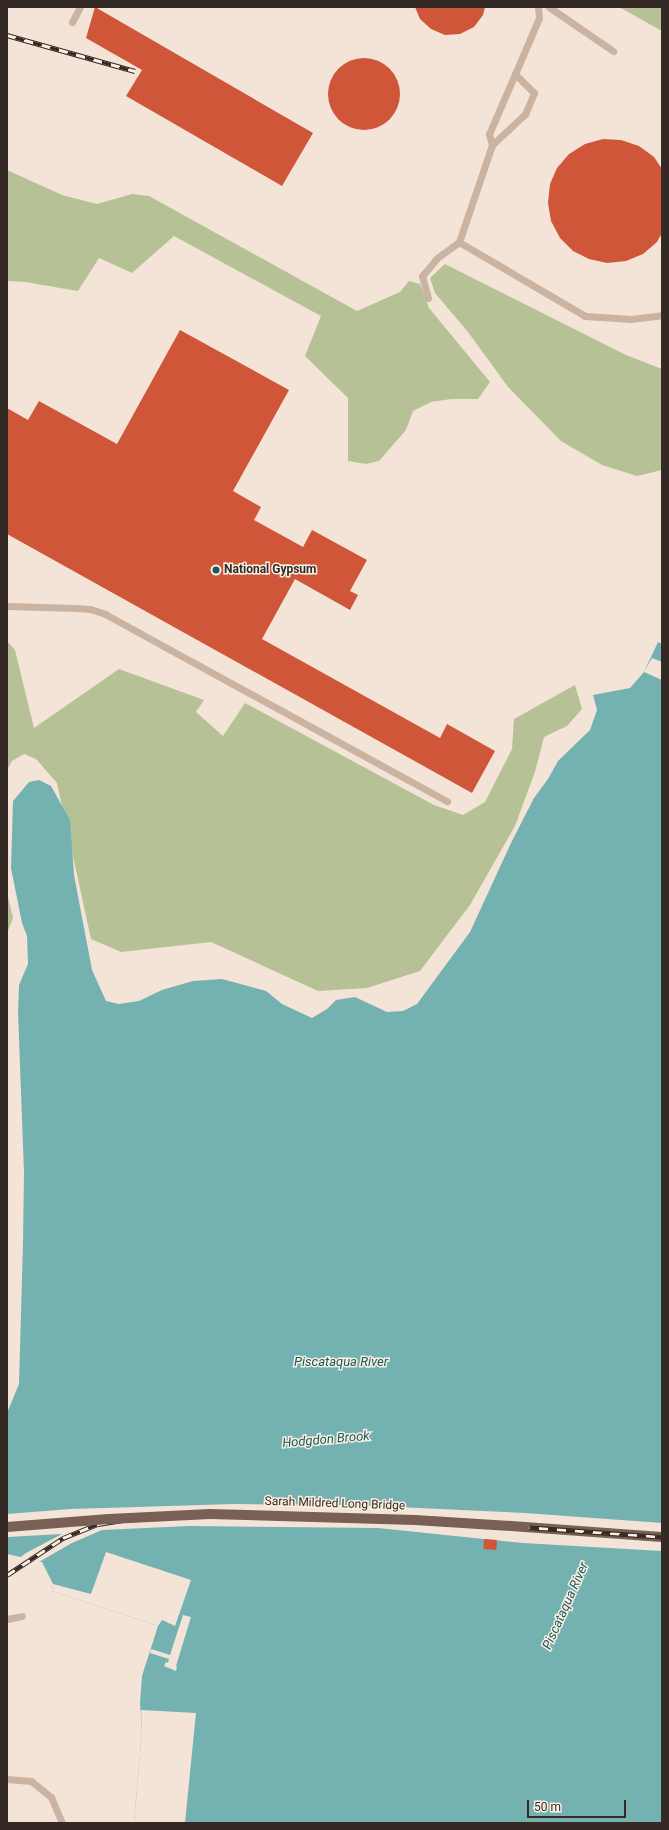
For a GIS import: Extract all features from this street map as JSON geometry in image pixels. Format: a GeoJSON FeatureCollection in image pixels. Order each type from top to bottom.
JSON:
{"type":"FeatureCollection","features":[{"type":"Feature","properties":{"kind":"main road","name":"Sarah Mildred Long Bridge"},"geometry":{"type":"LineString","coordinates":[[7,1527],[109,1519],[210,1514],[415,1520],[662,1537]]}},
{"type":"Feature","properties":{"kind":"lane"},"geometry":{"type":"LineString","coordinates":[[72,22],[80,7]]}},
{"type":"Feature","properties":{"kind":"lane"},"geometry":{"type":"LineString","coordinates":[[492,145],[489,134],[539,18],[538,7]]}},
{"type":"Feature","properties":{"kind":"lane"},"geometry":{"type":"LineString","coordinates":[[549,7],[613,51]]}},
{"type":"Feature","properties":{"kind":"lane"},"geometry":{"type":"LineString","coordinates":[[428,298],[422,276],[437,258],[460,242],[492,145],[525,114],[534,93],[515,74]]}},
{"type":"Feature","properties":{"kind":"lane"},"geometry":{"type":"LineString","coordinates":[[460,242],[585,316],[631,319],[662,315]]}},
{"type":"Feature","properties":{"kind":"lane"},"geometry":{"type":"LineString","coordinates":[[7,606],[90,609],[105,614],[447,801]]}},
{"type":"Feature","properties":{"kind":"lane"},"geometry":{"type":"LineString","coordinates":[[7,1619],[22,1616]]}},
{"type":"Feature","properties":{"kind":"lane"},"geometry":{"type":"LineString","coordinates":[[8,1776],[31,1781],[51,1797],[62,1823]]}},
{"type":"Feature","properties":{"kind":"green space"},"geometry":{"type":"Polygon","coordinates":[[[619,7],[662,7],[662,31],[619,7]]]}},
{"type":"Feature","properties":{"kind":"green space"},"geometry":{"type":"Polygon","coordinates":[[[7,170],[62,195],[97,204],[132,194],[149,196],[357,311],[400,292],[409,281],[420,284],[429,308],[490,382],[478,399],[451,399],[431,402],[413,411],[406,430],[379,461],[366,464],[348,461],[348,398],[305,356],[321,316],[174,236],[132,273],[99,258],[78,291],[25,282],[7,281],[7,170]]]}},
{"type":"Feature","properties":{"kind":"green space"},"geometry":{"type":"Polygon","coordinates":[[[445,264],[626,355],[662,369],[662,470],[637,476],[602,465],[561,441],[508,387],[468,332],[435,293],[430,278],[445,264]]]}},
{"type":"Feature","properties":{"kind":"green space"},"geometry":{"type":"Polygon","coordinates":[[[7,641],[15,650],[34,728],[119,669],[204,700],[196,712],[223,736],[245,703],[434,805],[463,815],[485,802],[512,749],[514,719],[575,685],[582,709],[567,726],[544,737],[535,772],[515,826],[470,905],[420,971],[367,988],[318,991],[211,942],[121,952],[91,939],[57,783],[36,759],[24,754],[12,761],[7,770],[7,641]]]}},
{"type":"Feature","properties":{"kind":"green space"},"geometry":{"type":"Polygon","coordinates":[[[7,893],[13,918],[7,933],[7,893]]]}},
{"type":"Feature","properties":{"kind":"water","name":"Piscataqua River"},"geometry":{"type":"Polygon","coordinates":[[[658,642],[662,644],[662,1823],[134,1823],[142,1730],[140,1703],[142,1676],[158,1626],[52,1591],[53,1584],[42,1562],[7,1554],[7,1413],[19,1384],[23,1243],[24,1172],[18,1012],[19,985],[28,964],[27,936],[22,923],[11,868],[13,801],[29,782],[39,780],[51,786],[70,820],[74,875],[92,970],[106,1001],[119,1004],[139,1001],[162,990],[193,981],[222,979],[266,991],[282,1004],[312,1018],[327,1009],[336,1000],[355,997],[387,1012],[403,1011],[417,1004],[470,932],[512,841],[534,798],[548,779],[558,761],[590,730],[597,710],[593,695],[630,688],[644,672],[658,642]]]}},
{"type":"Feature","properties":{"kind":"pier"},"geometry":{"type":"Polygon","coordinates":[[[652,658],[662,662],[662,680],[644,672],[652,658]]]}},
{"type":"Feature","properties":{"kind":"pier"},"geometry":{"type":"Polygon","coordinates":[[[234,1504],[354,1505],[525,1513],[662,1523],[662,1551],[523,1543],[378,1528],[189,1526],[102,1530],[72,1543],[37,1563],[18,1559],[26,1553],[62,1534],[7,1537],[7,1514],[71,1509],[234,1504]]]}},
{"type":"Feature","properties":{"kind":"pier"},"geometry":{"type":"Polygon","coordinates":[[[106,1552],[191,1580],[175,1626],[162,1620],[158,1626],[52,1591],[53,1584],[91,1594],[106,1552]]]}},
{"type":"Feature","properties":{"kind":"pier"},"geometry":{"type":"Polygon","coordinates":[[[183,1615],[191,1617],[176,1666],[176,1671],[164,1666],[166,1662],[168,1663],[169,1659],[150,1653],[151,1649],[170,1655],[183,1615]]]}},
{"type":"Feature","properties":{"kind":"pier"},"geometry":{"type":"Polygon","coordinates":[[[141,1710],[196,1713],[185,1823],[134,1823],[142,1730],[141,1710]]]}},
{"type":"Feature","properties":{"kind":"building"},"geometry":{"type":"Polygon","coordinates":[[[95,7],[313,133],[282,186],[126,96],[142,70],[86,38],[95,7]]]}},
{"type":"Feature","properties":{"kind":"building"},"geometry":{"type":"Polygon","coordinates":[[[415,7],[485,7],[483,15],[474,27],[460,34],[445,35],[431,29],[420,19],[415,7]]]}},
{"type":"Feature","properties":{"kind":"building"},"geometry":{"type":"Polygon","coordinates":[[[364,58],[384,64],[394,74],[400,94],[394,114],[384,124],[364,130],[344,124],[334,114],[328,94],[334,74],[344,64],[364,58]]]}},
{"type":"Feature","properties":{"kind":"building"},"geometry":{"type":"Polygon","coordinates":[[[603,139],[621,140],[639,146],[654,157],[662,169],[662,233],[657,242],[643,254],[626,261],[607,263],[589,259],[573,251],[560,238],[551,221],[548,203],[550,184],[557,168],[569,154],[585,144],[603,139]]]}},
{"type":"Feature","properties":{"kind":"building","name":"National Gypsum"},"geometry":{"type":"Polygon","coordinates":[[[180,330],[289,390],[233,491],[261,507],[254,520],[303,547],[312,530],[367,560],[350,591],[358,595],[350,610],[295,579],[262,639],[440,738],[447,724],[495,751],[472,793],[7,534],[7,408],[28,420],[39,401],[117,444],[180,330]]]}},
{"type":"Feature","properties":{"kind":"building"},"geometry":{"type":"Polygon","coordinates":[[[484,1539],[497,1540],[496,1550],[483,1549],[484,1539]]]}},
{"type":"Feature","properties":{"kind":"railway"},"geometry":{"type":"LineString","coordinates":[[7,35],[135,71]]}},
{"type":"Feature","properties":{"kind":"railway"},"geometry":{"type":"LineString","coordinates":[[7,1575],[63,1538],[98,1524],[122,1520],[208,1515],[413,1519],[662,1537]]}},
{"type":"Feature","properties":{"kind":"place","name":"National Gypsum"},"geometry":{"type":"Point","coordinates":[216,570]}},
{"type":"Feature","properties":{"kind":"water label","name":"Hodgdon Brook"},"geometry":{"type":"Point","coordinates":[326,1440]}}]}
